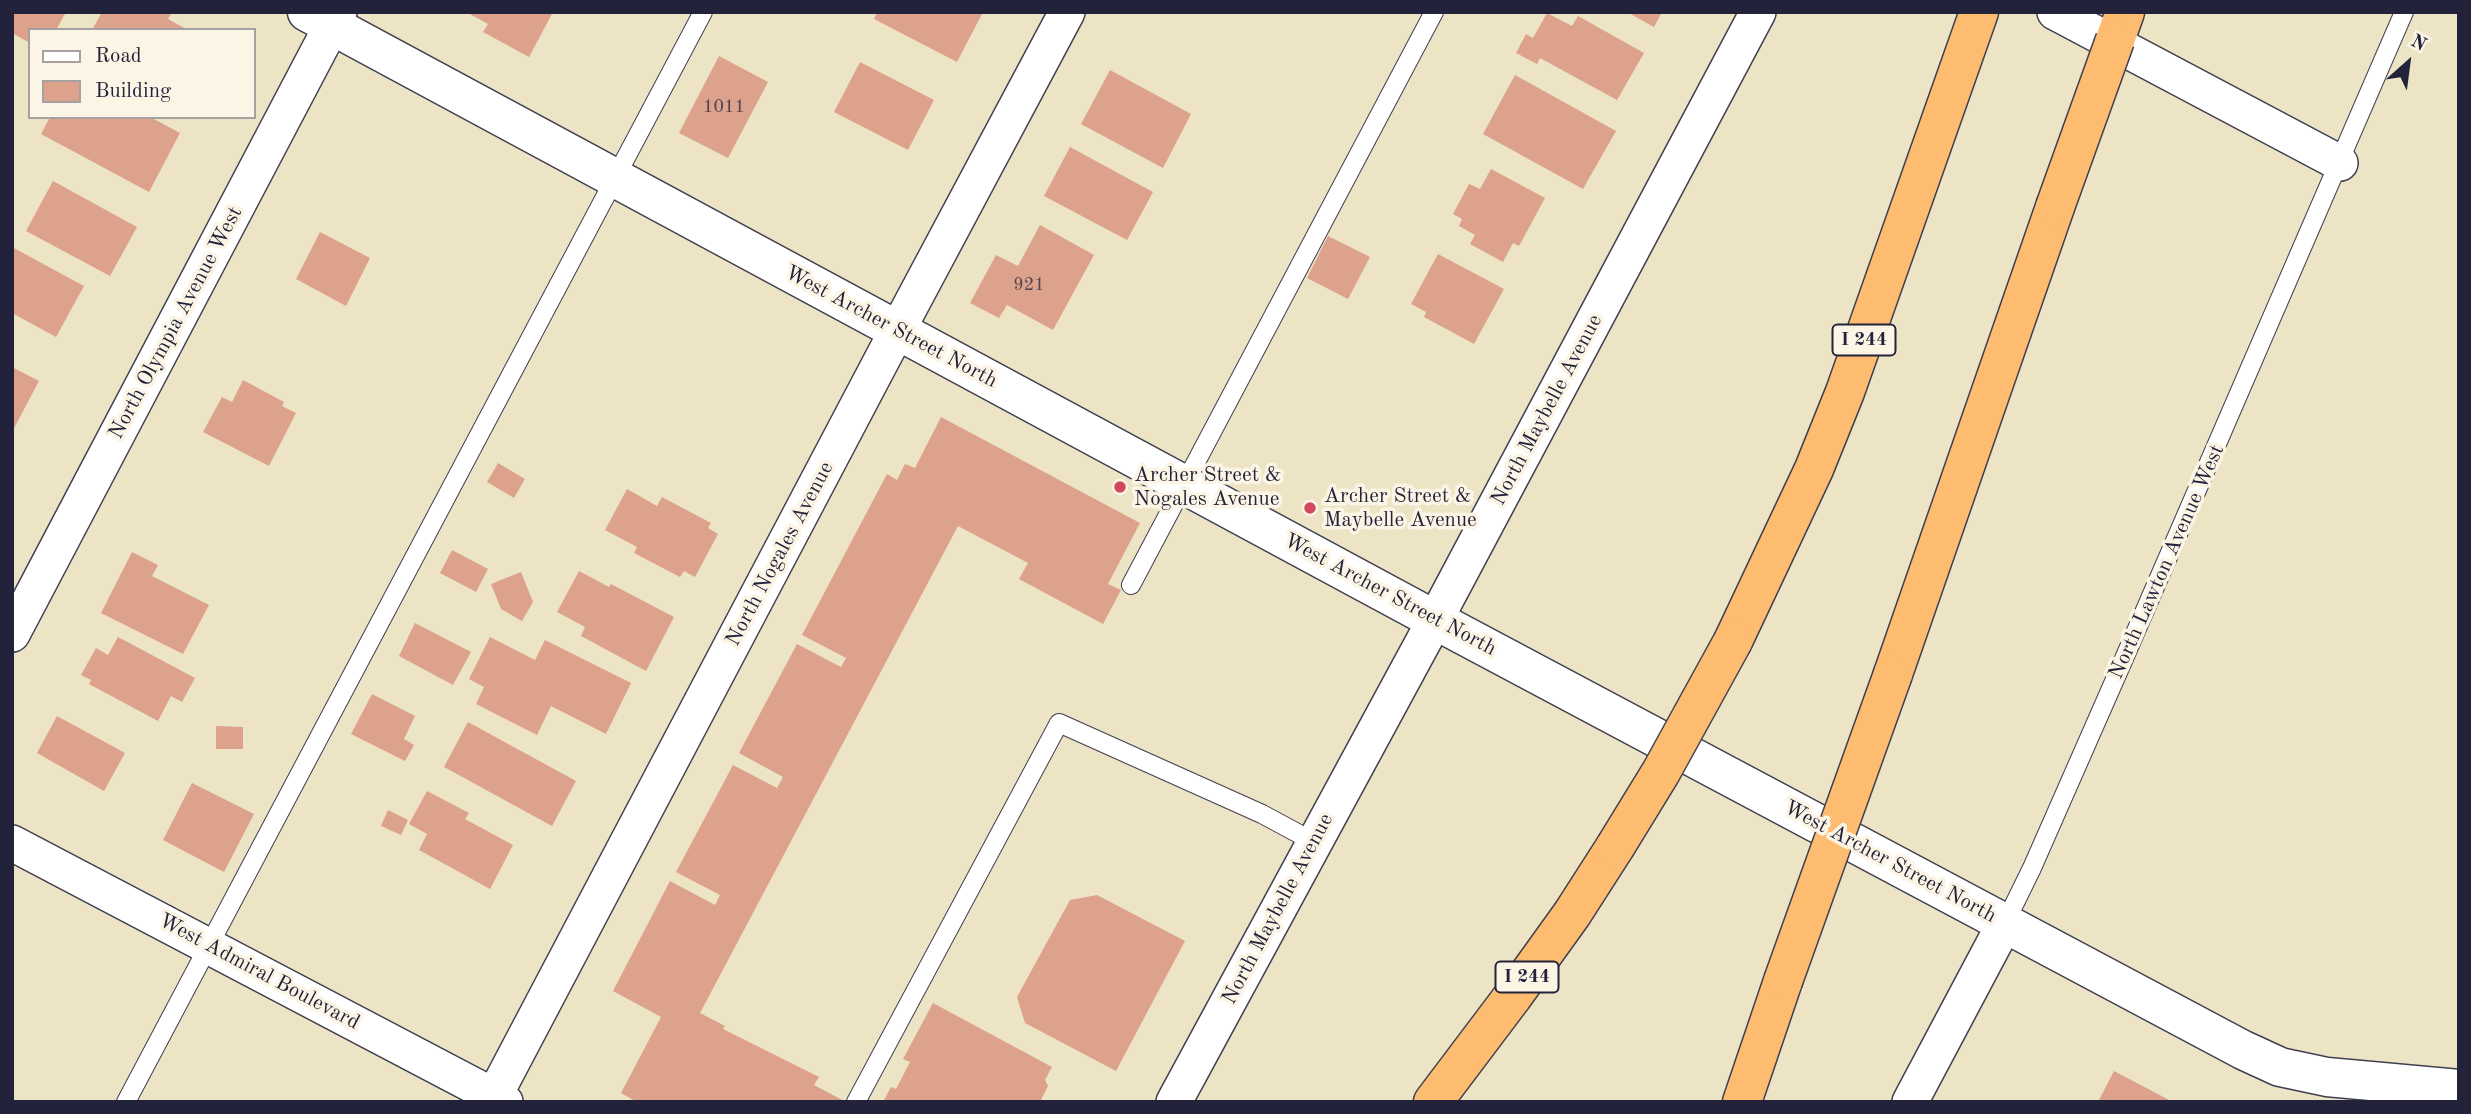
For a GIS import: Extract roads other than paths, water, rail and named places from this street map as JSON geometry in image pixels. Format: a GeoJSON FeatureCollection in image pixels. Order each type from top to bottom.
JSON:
{"type":"FeatureCollection","features":[{"type":"Feature","properties":{"kind":"highway"},"geometry":{"type":"LineString","coordinates":[[1742,1102],[2125,12]]}},
{"type":"Feature","properties":{"kind":"highway","name":"I 244"},"geometry":{"type":"LineString","coordinates":[[1433,1102],[1572,914],[1661,772],[1733,641],[1794,513],[1845,392],[1976,22]]}},
{"type":"Feature","properties":{"kind":"highway"},"geometry":{"type":"LineString","coordinates":[[1729,1102],[1758,1055]]}},
{"type":"Feature","properties":{"kind":"street","name":"North Nogales Avenue"},"geometry":{"type":"LineString","coordinates":[[497,1100],[897,331],[1067,12]]}},
{"type":"Feature","properties":{"kind":"street","name":"North Maybelle Avenue"},"geometry":{"type":"LineString","coordinates":[[1174,1102],[1435,620],[1758,12]]}},
{"type":"Feature","properties":{"kind":"street"},"geometry":{"type":"LineString","coordinates":[[2055,12],[2340,163]]}},
{"type":"Feature","properties":{"kind":"street","name":"West Archer Street North"},"geometry":{"type":"LineString","coordinates":[[326,17],[897,331],[1435,620],[2280,1067],[2328,1077],[2459,1089]]}},
{"type":"Feature","properties":{"kind":"street","name":"North Olympia Avenue West"},"geometry":{"type":"LineString","coordinates":[[12,634],[326,17]]}},
{"type":"Feature","properties":{"kind":"street","name":"West Admiral Boulevard"},"geometry":{"type":"LineString","coordinates":[[12,843],[497,1100]]}},
{"type":"Feature","properties":{"kind":"street","name":"North Lawton Avenue West"},"geometry":{"type":"LineString","coordinates":[[1910,1102],[2005,923]]}},
{"type":"Feature","properties":{"kind":"lane"},"geometry":{"type":"LineString","coordinates":[[126,1102],[704,12]]}},
{"type":"Feature","properties":{"kind":"lane"},"geometry":{"type":"LineString","coordinates":[[1131,585],[1434,12]]}},
{"type":"Feature","properties":{"kind":"lane","name":"North Lawton Avenue West"},"geometry":{"type":"LineString","coordinates":[[2005,923],[2113,685],[2404,12]]}},
{"type":"Feature","properties":{"kind":"lane"},"geometry":{"type":"LineString","coordinates":[[856,1102],[1059,723],[1262,814],[1314,842]]}},
{"type":"Feature","properties":{"kind":"place","name":"Archer Street & Nogales Avenue"},"geometry":{"type":"Point","coordinates":[1120,487]}},
{"type":"Feature","properties":{"kind":"place","name":"Archer Street & Maybelle Avenue"},"geometry":{"type":"Point","coordinates":[1310,508]}}]}
